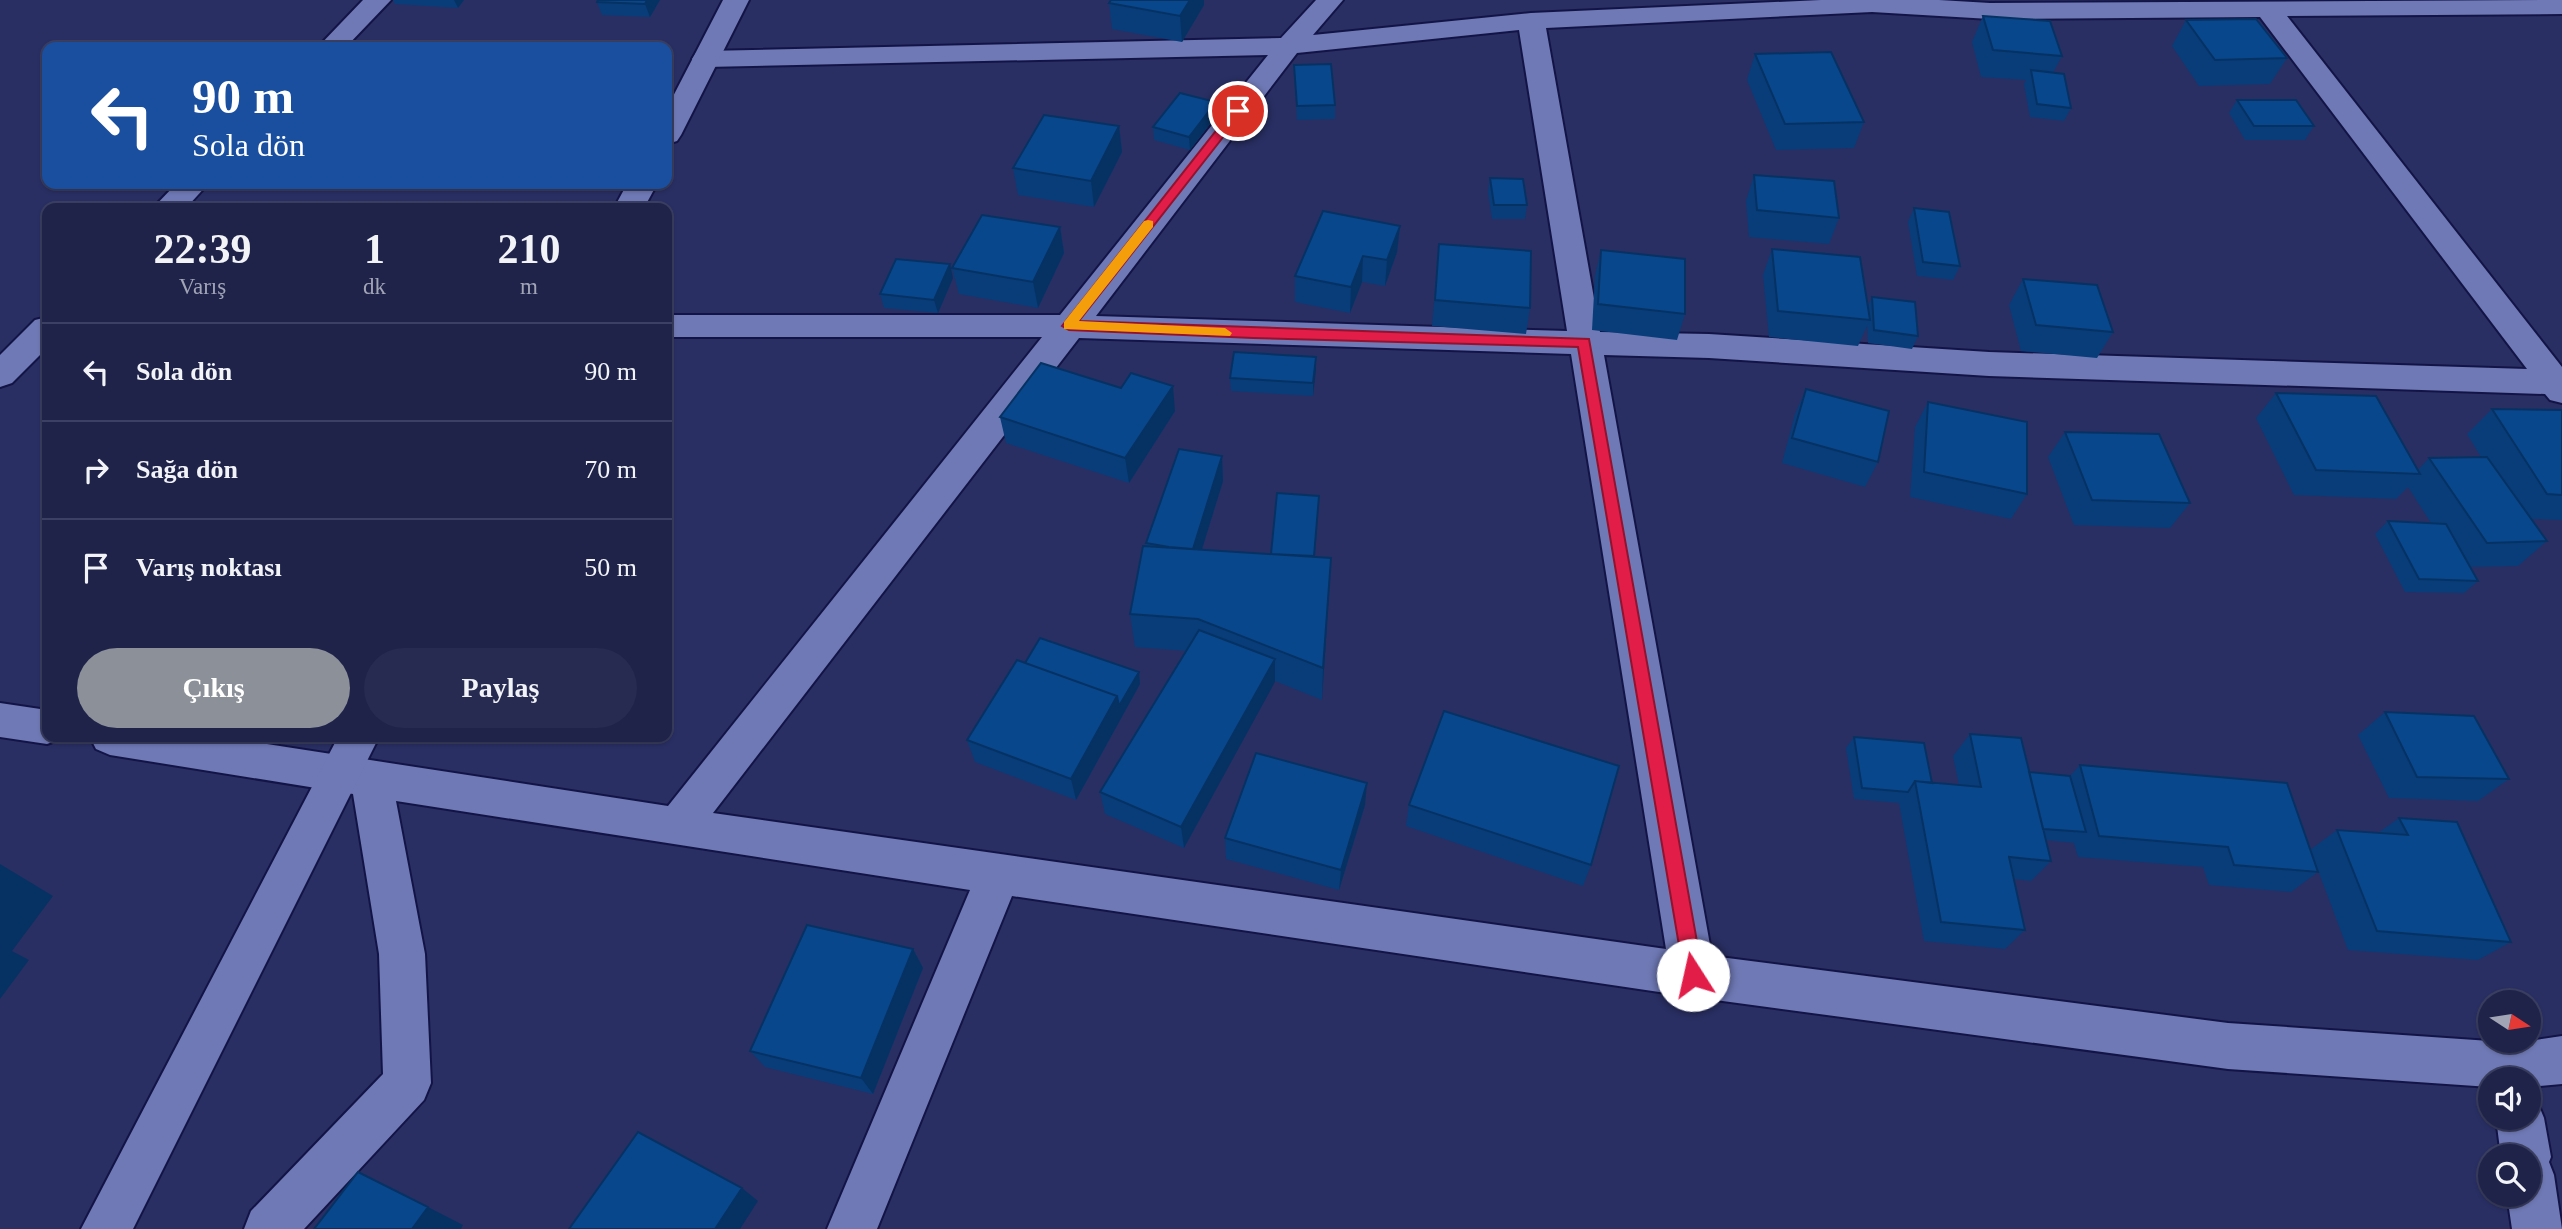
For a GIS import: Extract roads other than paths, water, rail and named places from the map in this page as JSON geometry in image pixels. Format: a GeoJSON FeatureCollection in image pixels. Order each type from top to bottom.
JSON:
{"type":"FeatureCollection","features":[{"type":"Feature","properties":{"kind":"street"},"geometry":{"type":"LineString","coordinates":[[336,42],[378,0]]}},
{"type":"Feature","properties":{"kind":"street"},"geometry":{"type":"LineString","coordinates":[[672,125],[736,0]]}},
{"type":"Feature","properties":{"kind":"street"},"geometry":{"type":"LineString","coordinates":[[677,827],[1289,46],[1330,0]]}},
{"type":"Feature","properties":{"kind":"street"},"geometry":{"type":"LineString","coordinates":[[1822,0],[1864,6]]}},
{"type":"Feature","properties":{"kind":"street"},"geometry":{"type":"LineString","coordinates":[[706,59],[1289,46],[1531,21],[1864,6],[1990,11],[2264,4],[2562,6]]}},
{"type":"Feature","properties":{"kind":"street"},"geometry":{"type":"LineString","coordinates":[[2264,4],[2559,385]]}},
{"type":"Feature","properties":{"kind":"street"},"geometry":{"type":"LineString","coordinates":[[1531,21],[1693,975]]}},
{"type":"Feature","properties":{"kind":"street"},"geometry":{"type":"LineString","coordinates":[[173,203],[188,189]]}},
{"type":"Feature","properties":{"kind":"street"},"geometry":{"type":"LineString","coordinates":[[672,326],[1069,326],[1253,334],[1584,342],[1709,346],[1989,364],[2559,385]]}},
{"type":"Feature","properties":{"kind":"street"},"geometry":{"type":"LineString","coordinates":[[0,375],[42,333]]}},
{"type":"Feature","properties":{"kind":"street"},"geometry":{"type":"LineString","coordinates":[[0,720],[42,726]]}},
{"type":"Feature","properties":{"kind":"street"},"geometry":{"type":"LineString","coordinates":[[159,742],[357,762],[677,827],[1693,975],[2228,1046],[2478,1069]]}},
{"type":"Feature","properties":{"kind":"street"},"geometry":{"type":"LineString","coordinates":[[106,1229],[357,762]]}},
{"type":"Feature","properties":{"kind":"street"},"geometry":{"type":"LineString","coordinates":[[270,1229],[407,1083],[402,954],[357,762]]}},
{"type":"Feature","properties":{"kind":"street"},"geometry":{"type":"LineString","coordinates":[[852,1229],[999,874]]}},
{"type":"Feature","properties":{"kind":"street"},"geometry":{"type":"LineString","coordinates":[[2534,1067],[2562,1060]]}},
{"type":"Feature","properties":{"kind":"street"},"geometry":{"type":"LineString","coordinates":[[2534,1207],[2537,1229]]}}]}
